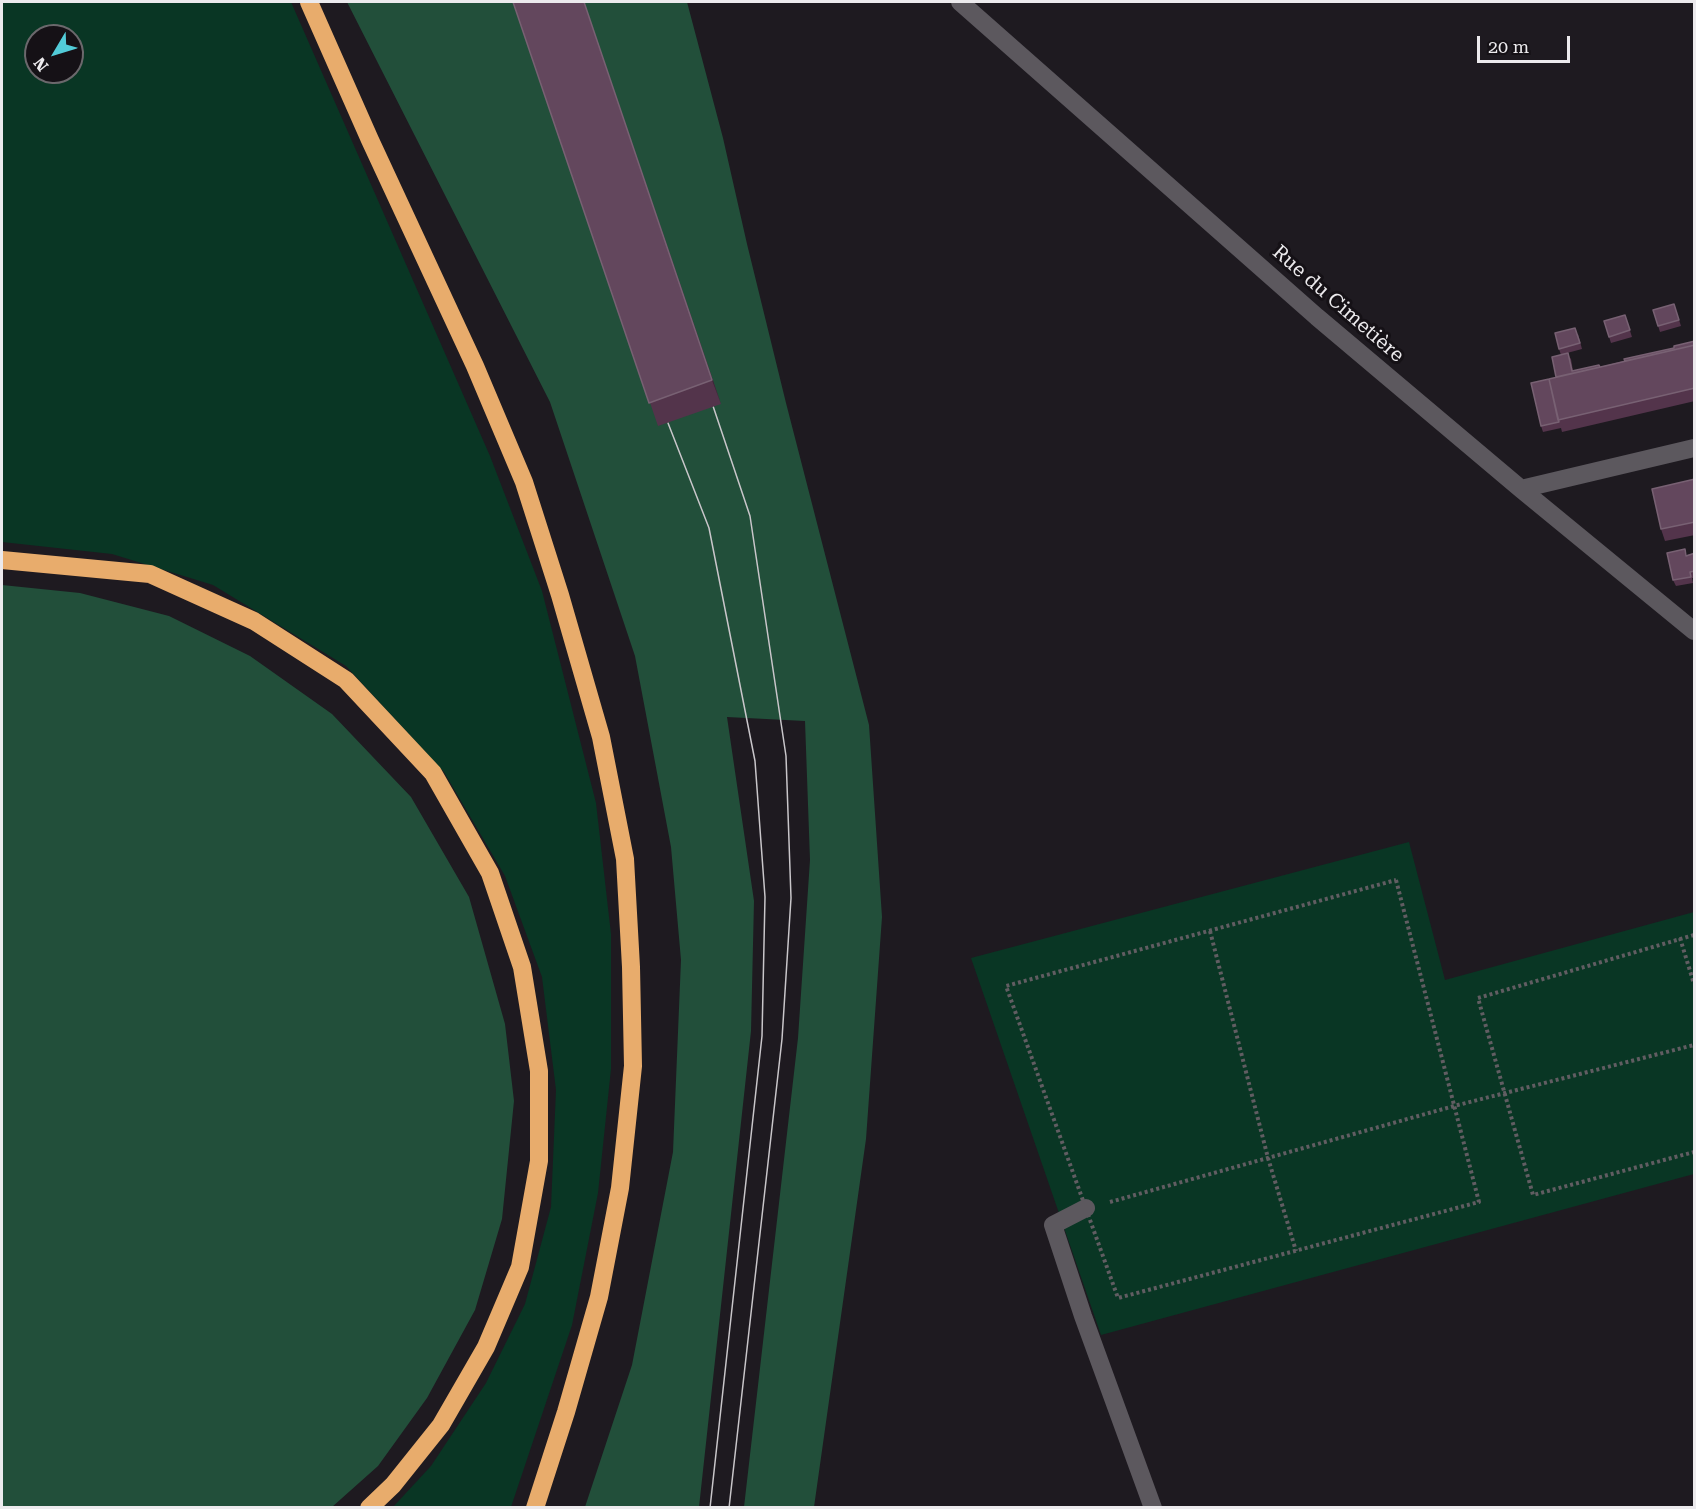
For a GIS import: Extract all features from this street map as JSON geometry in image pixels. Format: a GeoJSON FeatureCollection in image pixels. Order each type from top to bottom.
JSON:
{"type":"FeatureCollection","features":[{"type":"Feature","properties":{"kind":"highway"},"geometry":{"type":"LineString","coordinates":[[309,2],[524,482],[601,737],[625,859],[631,966],[633,1066],[620,1188],[598,1297],[536,1508]]}},
{"type":"Feature","properties":{"kind":"highway"},"geometry":{"type":"LineString","coordinates":[[2,560],[150,574],[254,621],[346,680],[433,773],[490,873],[522,967],[539,1071],[538,1161],[520,1267],[486,1347],[441,1425],[393,1485],[369,1508]]}},
{"type":"Feature","properties":{"kind":"street","name":"Rue du Cimetière"},"geometry":{"type":"LineString","coordinates":[[960,2],[1317,317],[1521,489],[1695,631]]}},
{"type":"Feature","properties":{"kind":"street"},"geometry":{"type":"LineString","coordinates":[[1521,489],[1695,448]]}},
{"type":"Feature","properties":{"kind":"street"},"geometry":{"type":"LineString","coordinates":[[1091,1207],[1053,1225],[1083,1316],[1153,1508]]}},
{"type":"Feature","properties":{"kind":"path"},"geometry":{"type":"LineString","coordinates":[[1396,880],[1454,1106],[1479,1202],[1118,1298],[1091,1207],[1006,987],[1396,880]]}},
{"type":"Feature","properties":{"kind":"path"},"geometry":{"type":"LineString","coordinates":[[1210,931],[1268,1158],[1296,1251]]}},
{"type":"Feature","properties":{"kind":"path"},"geometry":{"type":"LineString","coordinates":[[1695,935],[1478,998],[1533,1196],[1695,1152]]}},
{"type":"Feature","properties":{"kind":"path"},"geometry":{"type":"LineString","coordinates":[[1680,938],[1695,984]]}},
{"type":"Feature","properties":{"kind":"path"},"geometry":{"type":"LineString","coordinates":[[1108,1202],[1454,1106],[1695,1045]]}},
{"type":"Feature","properties":{"kind":"green space"},"geometry":{"type":"Polygon","coordinates":[[[2,2],[291,2],[490,456],[542,591],[596,803],[611,934],[611,1069],[598,1193],[572,1325],[511,1507],[393,1507],[431,1466],[486,1383],[525,1304],[551,1207],[556,1090],[542,977],[505,876],[444,772],[346,666],[213,585],[112,554],[2,542],[2,2]]]}},
{"type":"Feature","properties":{"kind":"green space"},"geometry":{"type":"Polygon","coordinates":[[[347,2],[687,2],[723,138],[786,403],[869,725],[882,917],[866,1139],[814,1507],[744,1507],[798,1038],[810,860],[805,721],[727,717],[754,901],[751,1031],[699,1507],[585,1507],[632,1365],[673,1152],[681,960],[671,847],[635,656],[550,402],[347,2]]]}},
{"type":"Feature","properties":{"kind":"green space"},"geometry":{"type":"Polygon","coordinates":[[[2,585],[80,593],[169,616],[250,656],[332,714],[411,797],[469,897],[505,1024],[514,1101],[502,1219],[475,1310],[427,1398],[378,1466],[332,1507],[2,1507],[2,585]]]}},
{"type":"Feature","properties":{"kind":"green space"},"geometry":{"type":"Polygon","coordinates":[[[1409,842],[1445,980],[1694,912],[1694,1174],[1101,1335],[971,958],[1409,842]]]}},
{"type":"Feature","properties":{"kind":"building"},"geometry":{"type":"Polygon","coordinates":[[[513,2],[584,2],[712,380],[649,403],[513,2]]]}},
{"type":"Feature","properties":{"kind":"building"},"geometry":{"type":"Polygon","coordinates":[[[1674,304],[1679,320],[1658,326],[1653,310],[1674,304]]]}},
{"type":"Feature","properties":{"kind":"building"},"geometry":{"type":"Polygon","coordinates":[[[1625,315],[1630,330],[1609,337],[1604,321],[1625,315]]]}},
{"type":"Feature","properties":{"kind":"building"},"geometry":{"type":"Polygon","coordinates":[[[1575,328],[1580,343],[1559,349],[1555,333],[1575,328]]]}},
{"type":"Feature","properties":{"kind":"building"},"geometry":{"type":"Polygon","coordinates":[[[1695,341],[1695,345],[1625,361],[1624,359],[1674,348],[1674,346],[1695,341]]]}},
{"type":"Feature","properties":{"kind":"building"},"geometry":{"type":"Polygon","coordinates":[[[1695,345],[1695,388],[1558,420],[1549,379],[1695,345]]]}},
{"type":"Feature","properties":{"kind":"building"},"geometry":{"type":"Polygon","coordinates":[[[1568,353],[1572,371],[1599,365],[1600,367],[1556,377],[1552,357],[1568,353]]]}},
{"type":"Feature","properties":{"kind":"building"},"geometry":{"type":"Polygon","coordinates":[[[1549,379],[1559,422],[1541,426],[1531,383],[1549,379]]]}},
{"type":"Feature","properties":{"kind":"building"},"geometry":{"type":"Polygon","coordinates":[[[1695,479],[1695,522],[1661,529],[1652,489],[1695,479]]]}},
{"type":"Feature","properties":{"kind":"building"},"geometry":{"type":"Polygon","coordinates":[[[1685,549],[1686,556],[1695,553],[1695,571],[1690,572],[1691,577],[1673,580],[1667,553],[1685,549]]]}},
{"type":"Feature","properties":{"kind":"tram line"},"geometry":{"type":"LineString","coordinates":[[713,406],[750,516],[786,756],[791,898],[782,1039],[729,1508]]}},
{"type":"Feature","properties":{"kind":"tram line"},"geometry":{"type":"LineString","coordinates":[[668,423],[709,528],[755,761],[765,897],[762,1036],[710,1508]]}}]}
